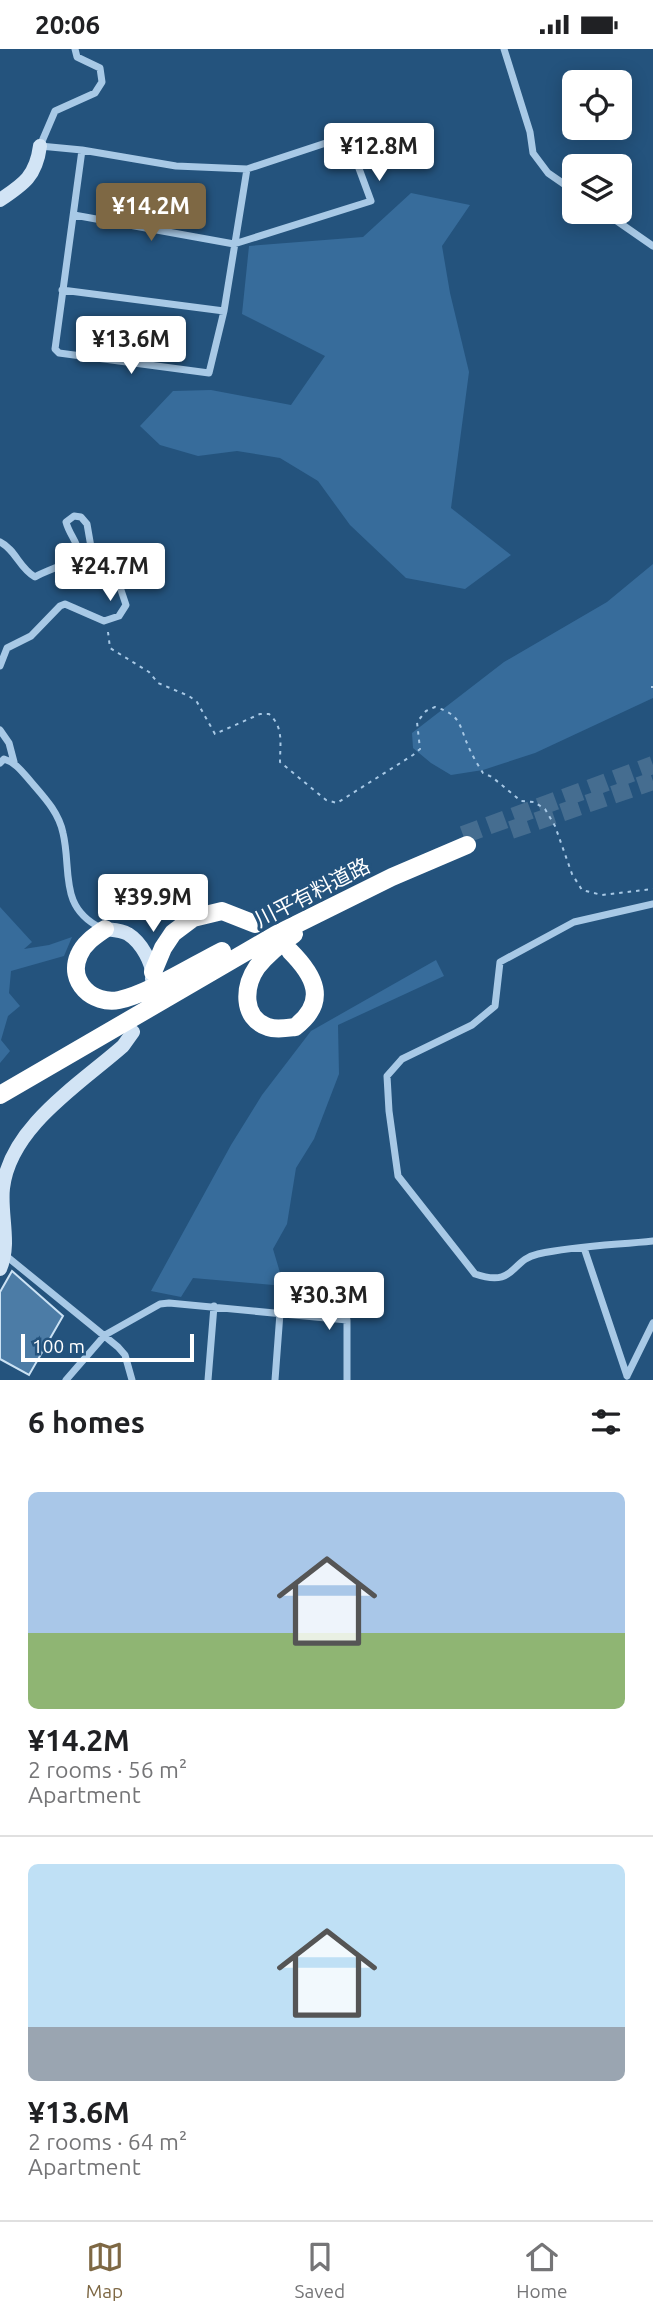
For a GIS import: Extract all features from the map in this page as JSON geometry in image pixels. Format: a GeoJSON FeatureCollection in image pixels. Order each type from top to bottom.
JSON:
{"type":"FeatureCollection","features":[{"type":"Feature","properties":{"kind":"highway","name":"川平有料道路"},"geometry":{"type":"LineString","coordinates":[[0,1087],[262,926],[387,868],[465,840],[226,961],[0,1095]]}},
{"type":"Feature","properties":{"kind":"highway"},"geometry":{"type":"LineString","coordinates":[[290,951],[311,975],[315,987],[311,1011],[295,1027],[268,1027],[257,1021],[249,1011],[247,998],[250,981],[257,967],[285,940],[337,903]]}},
{"type":"Feature","properties":{"kind":"highway"},"geometry":{"type":"LineString","coordinates":[[152,976],[163,948],[173,933],[193,918],[222,911],[262,926]]}},
{"type":"Feature","properties":{"kind":"highway"},"geometry":{"type":"LineString","coordinates":[[105,929],[86,944],[75,965],[82,988],[91,996],[111,1000],[137,994],[262,926]]}},
{"type":"Feature","properties":{"kind":"street"},"geometry":{"type":"LineString","coordinates":[[0,200],[24,183],[37,166],[40,146],[55,111],[95,93],[102,82],[100,68],[77,57],[75,49]]}},
{"type":"Feature","properties":{"kind":"street"},"geometry":{"type":"LineString","coordinates":[[504,49],[530,132],[533,153],[548,173],[562,183]]}},
{"type":"Feature","properties":{"kind":"street"},"geometry":{"type":"LineString","coordinates":[[40,146],[82,150],[177,166],[247,169],[347,137],[371,201],[234,244],[74,215]]}},
{"type":"Feature","properties":{"kind":"street"},"geometry":{"type":"LineString","coordinates":[[82,150],[55,349],[59,353],[209,373],[223,311],[247,169]]}},
{"type":"Feature","properties":{"kind":"street"},"geometry":{"type":"LineString","coordinates":[[621,224],[653,246]]}},
{"type":"Feature","properties":{"kind":"street"},"geometry":{"type":"LineString","coordinates":[[62,290],[223,311]]}},
{"type":"Feature","properties":{"kind":"street"},"geometry":{"type":"LineString","coordinates":[[0,542],[6,545],[25,571],[35,577],[52,567],[73,561],[79,553],[66,522],[74,516],[81,517],[87,524],[91,547],[120,587],[126,605],[119,616],[106,620],[89,616],[65,604],[60,606],[31,636],[7,648],[0,666]]}},
{"type":"Feature","properties":{"kind":"street"},"geometry":{"type":"LineString","coordinates":[[0,730],[9,743],[14,762],[53,809],[63,833],[66,876],[72,902],[98,926],[128,934],[136,941],[144,951],[152,976]]}},
{"type":"Feature","properties":{"kind":"street"},"geometry":{"type":"LineString","coordinates":[[0,763],[4,759],[14,762]]}},
{"type":"Feature","properties":{"kind":"street"},"geometry":{"type":"LineString","coordinates":[[653,904],[574,922],[512,954],[500,962],[495,1006],[472,1025],[402,1059],[387,1076],[398,1176],[475,1274],[487,1278],[501,1278],[535,1254],[653,1241]]}},
{"type":"Feature","properties":{"kind":"street"},"geometry":{"type":"LineString","coordinates":[[132,1380],[125,1355],[105,1335],[2,1262],[3,1190],[12,1155],[37,1121],[123,1046],[133,1032]]}},
{"type":"Feature","properties":{"kind":"street"},"geometry":{"type":"LineString","coordinates":[[584,1248],[626,1378]]}},
{"type":"Feature","properties":{"kind":"street"},"geometry":{"type":"LineString","coordinates":[[66,1380],[105,1335],[160,1304],[214,1306],[347,1320],[348,1380]]}},
{"type":"Feature","properties":{"kind":"street"},"geometry":{"type":"LineString","coordinates":[[208,1380],[214,1306]]}},
{"type":"Feature","properties":{"kind":"street"},"geometry":{"type":"LineString","coordinates":[[275,1380],[279,1313]]}},
{"type":"Feature","properties":{"kind":"street"},"geometry":{"type":"LineString","coordinates":[[626,1378],[653,1323]]}},
{"type":"Feature","properties":{"kind":"path"},"geometry":{"type":"LineString","coordinates":[[106,620],[110,647],[149,672],[158,683],[197,702],[215,734],[260,715],[269,714],[277,721],[280,731],[280,762],[326,800],[337,803],[420,749],[418,722],[426,711],[435,707],[450,711],[463,727],[468,746],[483,773],[492,777],[521,801],[534,802],[545,809],[555,826],[572,874],[582,890],[602,895],[653,889]]}},
{"type":"Feature","properties":{"kind":"shaded area"},"geometry":{"type":"Polygon","coordinates":[[[411,193],[470,205],[442,246],[469,372],[451,508],[511,555],[465,589],[406,578],[350,525],[318,481],[280,458],[237,451],[198,456],[160,445],[140,426],[173,391],[211,390],[291,405],[325,356],[242,314],[249,246],[363,237],[411,193]]]}},
{"type":"Feature","properties":{"kind":"shaded area"},"geometry":{"type":"Polygon","coordinates":[[[653,564],[653,698],[535,753],[483,770],[451,775],[413,748],[412,733],[504,662],[607,602],[653,564]]]}},
{"type":"Feature","properties":{"kind":"shaded area"},"geometry":{"type":"Polygon","coordinates":[[[0,907],[32,942],[24,949],[49,945],[72,937],[64,956],[11,971],[9,993],[20,1006],[8,1016],[1,1040],[10,1051],[0,1063],[0,907]]]}},
{"type":"Feature","properties":{"kind":"shaded area"},"geometry":{"type":"Polygon","coordinates":[[[436,960],[444,976],[338,1025],[339,1074],[314,1139],[296,1168],[287,1224],[273,1249],[284,1286],[193,1278],[181,1297],[151,1291],[231,1145],[262,1095],[311,1031],[436,960]]]}},
{"type":"Feature","properties":{"kind":"building"},"geometry":{"type":"Polygon","coordinates":[[[12,1271],[63,1316],[29,1375],[0,1359],[0,1292],[12,1271]]]}},
{"type":"Feature","properties":{"kind":"tunnel"},"geometry":{"type":"LineString","coordinates":[[463,835],[653,765]]}},
{"type":"Feature","properties":{"kind":"tunnel"},"geometry":{"type":"LineString","coordinates":[[511,830],[653,781]]}}]}
